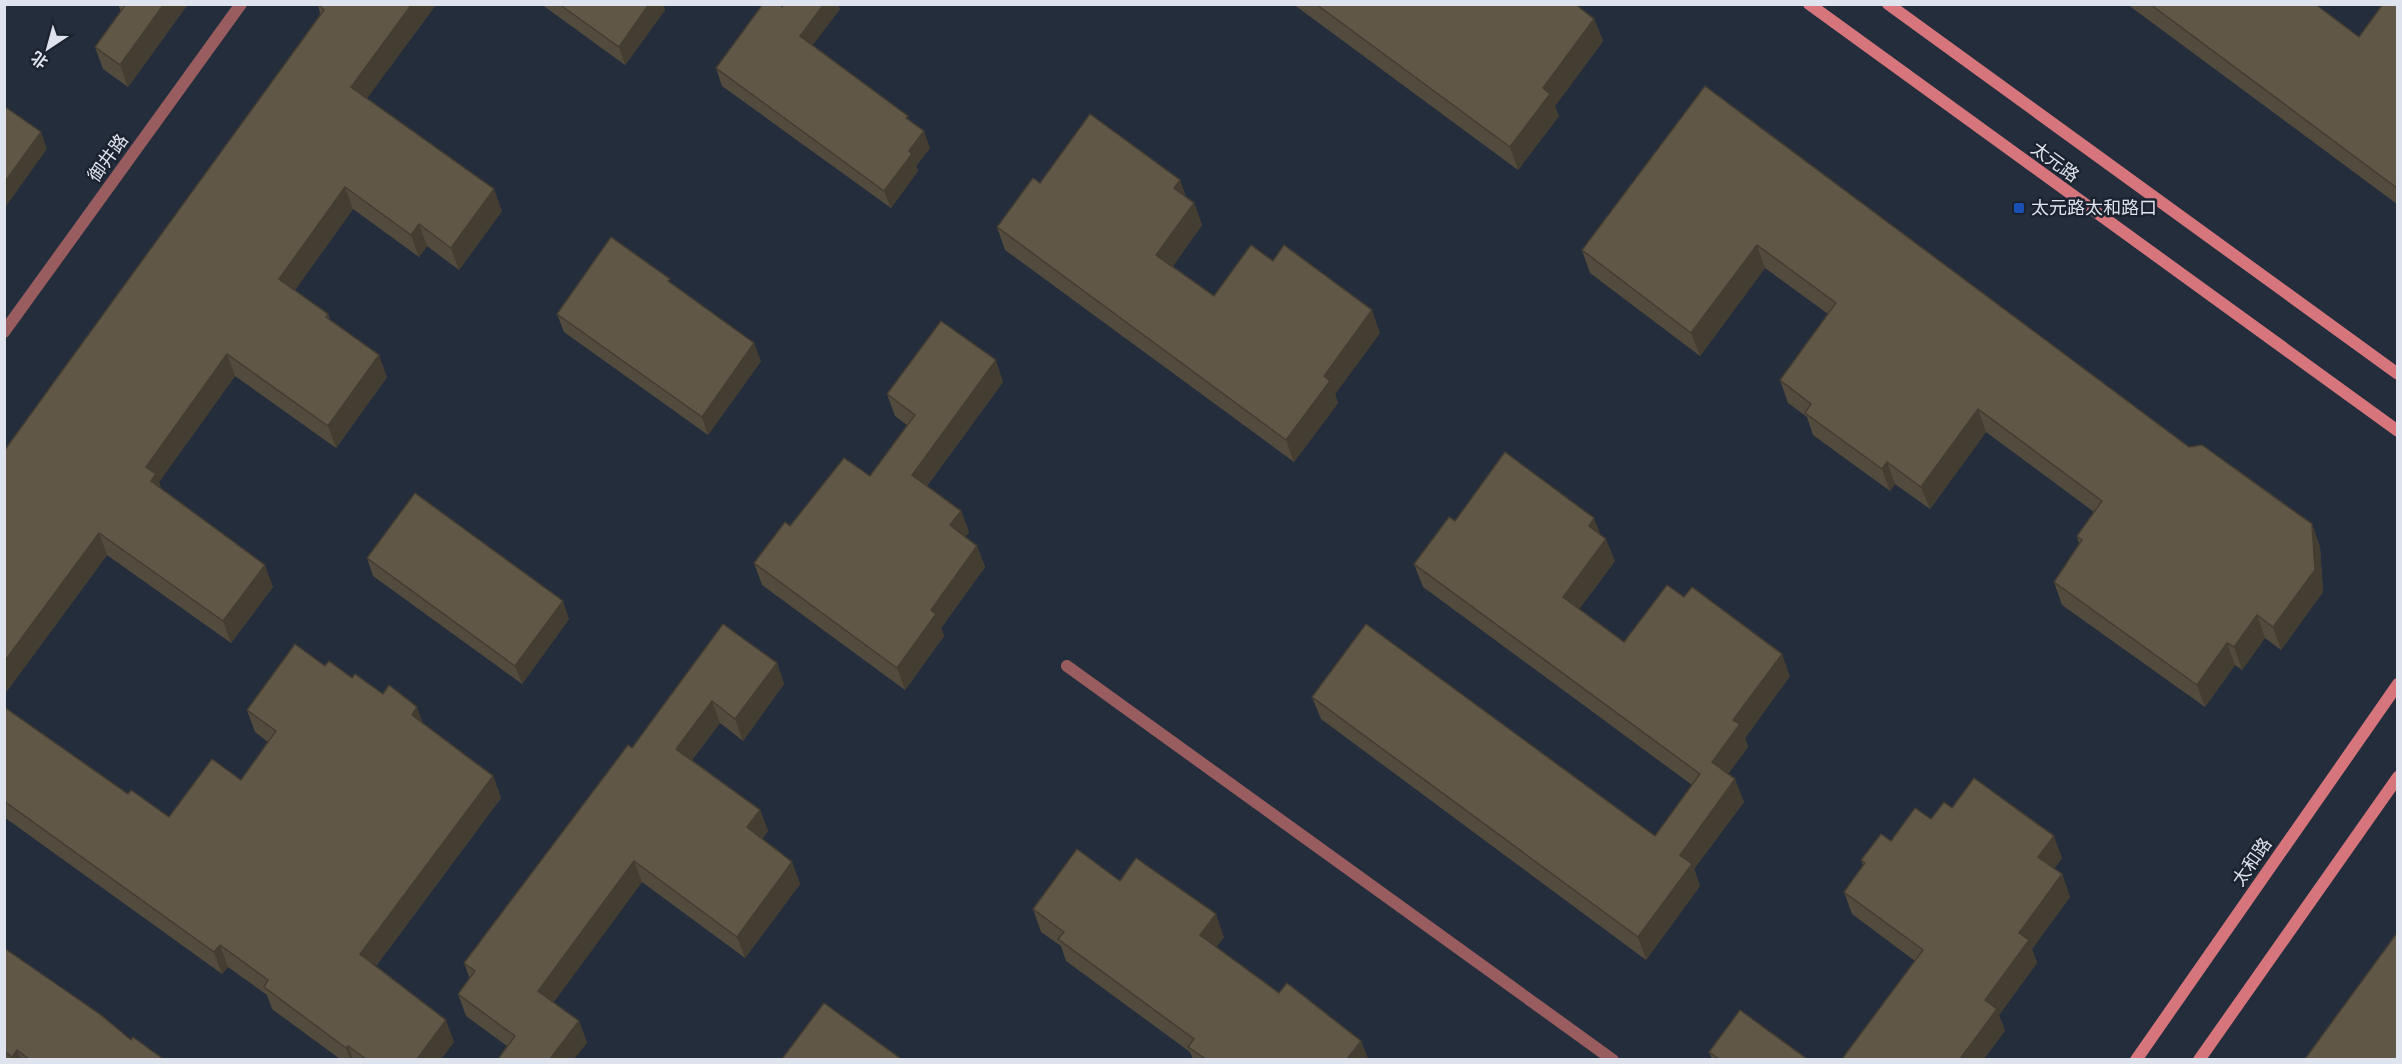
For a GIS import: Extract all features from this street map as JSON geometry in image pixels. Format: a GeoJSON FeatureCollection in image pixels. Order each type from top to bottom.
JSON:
{"type":"FeatureCollection","features":[{"type":"Feature","properties":{"kind":"main road","name":"太元路"},"geometry":{"type":"LineString","coordinates":[[1809,4],[2397,431]]}},
{"type":"Feature","properties":{"kind":"main road","name":"太元路"},"geometry":{"type":"LineString","coordinates":[[1888,4],[2397,374]]}},
{"type":"Feature","properties":{"kind":"main road","name":"太和路"},"geometry":{"type":"LineString","coordinates":[[2136,1059],[2397,684]]}},
{"type":"Feature","properties":{"kind":"main road"},"geometry":{"type":"LineString","coordinates":[[2199,1059],[2397,777]]}},
{"type":"Feature","properties":{"kind":"street","name":"御井路"},"geometry":{"type":"LineString","coordinates":[[4,332],[241,4]]}},
{"type":"Feature","properties":{"kind":"street"},"geometry":{"type":"LineString","coordinates":[[1066,666],[1613,1059]]}},
{"type":"Feature","properties":{"kind":"building"},"geometry":{"type":"Polygon","coordinates":[[[126,4],[164,4],[120,65],[95,47],[126,4]]]}},
{"type":"Feature","properties":{"kind":"building"},"geometry":{"type":"Polygon","coordinates":[[[318,4],[412,4],[351,87],[494,189],[451,248],[419,224],[411,235],[345,187],[279,279],[328,314],[326,317],[379,355],[328,426],[227,354],[146,467],[156,474],[151,481],[265,565],[223,621],[99,533],[4,662],[4,451],[324,10],[318,4]]]}},
{"type":"Feature","properties":{"kind":"building"},"geometry":{"type":"Polygon","coordinates":[[[559,4],[649,4],[619,47],[559,4]]]}},
{"type":"Feature","properties":{"kind":"building"},"geometry":{"type":"Polygon","coordinates":[[[763,4],[779,4],[782,7],[784,4],[824,4],[800,36],[908,116],[906,118],[924,131],[909,151],[912,154],[884,191],[716,68],[763,4]]]}},
{"type":"Feature","properties":{"kind":"building"},"geometry":{"type":"Polygon","coordinates":[[[1316,4],[1575,4],[1594,19],[1543,88],[1550,94],[1510,147],[1316,4]]]}},
{"type":"Feature","properties":{"kind":"building"},"geometry":{"type":"Polygon","coordinates":[[[2150,4],[2315,4],[2359,37],[2383,4],[2397,4],[2397,188],[2150,4]]]}},
{"type":"Feature","properties":{"kind":"building"},"geometry":{"type":"Polygon","coordinates":[[[1705,86],[2189,447],[2202,445],[2312,524],[2315,570],[2273,627],[2257,615],[2234,647],[2227,643],[2197,685],[2054,582],[2082,540],[2077,536],[2102,501],[1978,409],[1921,487],[1887,462],[1882,469],[1805,413],[1811,404],[1780,380],[1836,303],[1757,245],[1691,333],[1582,250],[1705,86]]]}},
{"type":"Feature","properties":{"kind":"building"},"geometry":{"type":"Polygon","coordinates":[[[4,106],[41,132],[4,183],[4,106]]]}},
{"type":"Feature","properties":{"kind":"building"},"geometry":{"type":"Polygon","coordinates":[[[1090,114],[1180,180],[1174,188],[1194,203],[1156,255],[1214,296],[1251,245],[1273,261],[1284,245],[1372,310],[1324,376],[1330,381],[1286,440],[997,227],[1033,178],[1040,183],[1090,114]]]}},
{"type":"Feature","properties":{"kind":"building"},"geometry":{"type":"Polygon","coordinates":[[[611,237],[754,343],[702,417],[557,314],[611,237]]]}},
{"type":"Feature","properties":{"kind":"building"},"geometry":{"type":"Polygon","coordinates":[[[941,321],[996,360],[912,475],[961,511],[950,525],[977,546],[931,610],[936,614],[897,668],[754,563],[785,522],[790,526],[844,458],[870,476],[915,415],[887,394],[941,321]]]}},
{"type":"Feature","properties":{"kind":"building"},"geometry":{"type":"Polygon","coordinates":[[[1505,452],[1594,518],[1589,526],[1606,539],[1563,597],[1624,642],[1667,585],[1684,597],[1692,587],[1782,654],[1733,720],[1740,724],[1712,762],[1735,779],[1680,855],[1692,864],[1638,937],[1312,697],[1366,624],[1655,836],[1700,774],[1414,564],[1449,517],[1455,521],[1505,452]]]}},
{"type":"Feature","properties":{"kind":"building"},"geometry":{"type":"Polygon","coordinates":[[[415,493],[563,601],[515,666],[367,558],[415,493]]]}},
{"type":"Feature","properties":{"kind":"building"},"geometry":{"type":"Polygon","coordinates":[[[723,624],[777,663],[735,719],[712,701],[676,749],[760,810],[747,827],[792,862],[737,937],[634,861],[538,991],[579,1021],[550,1059],[498,1059],[515,1036],[458,994],[475,971],[464,963],[628,745],[632,748],[723,624]]]}},
{"type":"Feature","properties":{"kind":"building"},"geometry":{"type":"Polygon","coordinates":[[[295,644],[325,666],[329,661],[352,678],[355,674],[383,694],[389,685],[417,707],[412,715],[493,776],[360,954],[446,1020],[417,1059],[366,1059],[348,1046],[346,1048],[264,987],[268,980],[220,945],[214,952],[4,801],[4,707],[128,794],[131,790],[169,817],[212,759],[241,780],[276,731],[247,710],[295,644]]]}},
{"type":"Feature","properties":{"kind":"building"},"geometry":{"type":"Polygon","coordinates":[[[1974,778],[2054,836],[2038,857],[2062,874],[2019,933],[2029,940],[1985,1000],[1997,1009],[1960,1059],[1842,1059],[1923,950],[1844,892],[1865,863],[1861,860],[1881,834],[1891,841],[1915,808],[1931,819],[1944,802],[1952,808],[1974,778]]]}},
{"type":"Feature","properties":{"kind":"building"},"geometry":{"type":"Polygon","coordinates":[[[1077,849],[1120,881],[1136,858],[1216,914],[1200,935],[1279,993],[1287,983],[1361,1041],[1347,1059],[1206,1059],[1188,1047],[1194,1039],[1058,939],[1064,932],[1033,909],[1077,849]]]}},
{"type":"Feature","properties":{"kind":"building"},"geometry":{"type":"Polygon","coordinates":[[[2397,933],[2397,1059],[2305,1059],[2397,933]]]}},
{"type":"Feature","properties":{"kind":"building"},"geometry":{"type":"Polygon","coordinates":[[[4,948],[101,1015],[131,1040],[133,1037],[163,1059],[29,1059],[17,1050],[12,1057],[4,1051],[4,948]]]}},
{"type":"Feature","properties":{"kind":"building"},"geometry":{"type":"Polygon","coordinates":[[[824,1003],[901,1059],[782,1059],[824,1003]]]}},
{"type":"Feature","properties":{"kind":"building"},"geometry":{"type":"Polygon","coordinates":[[[1740,1010],[1807,1059],[1719,1059],[1709,1052],[1740,1010]]]}},
{"type":"Feature","properties":{"kind":"place","name":"太元路太和路口"},"geometry":{"type":"Point","coordinates":[2019,208]}}]}
